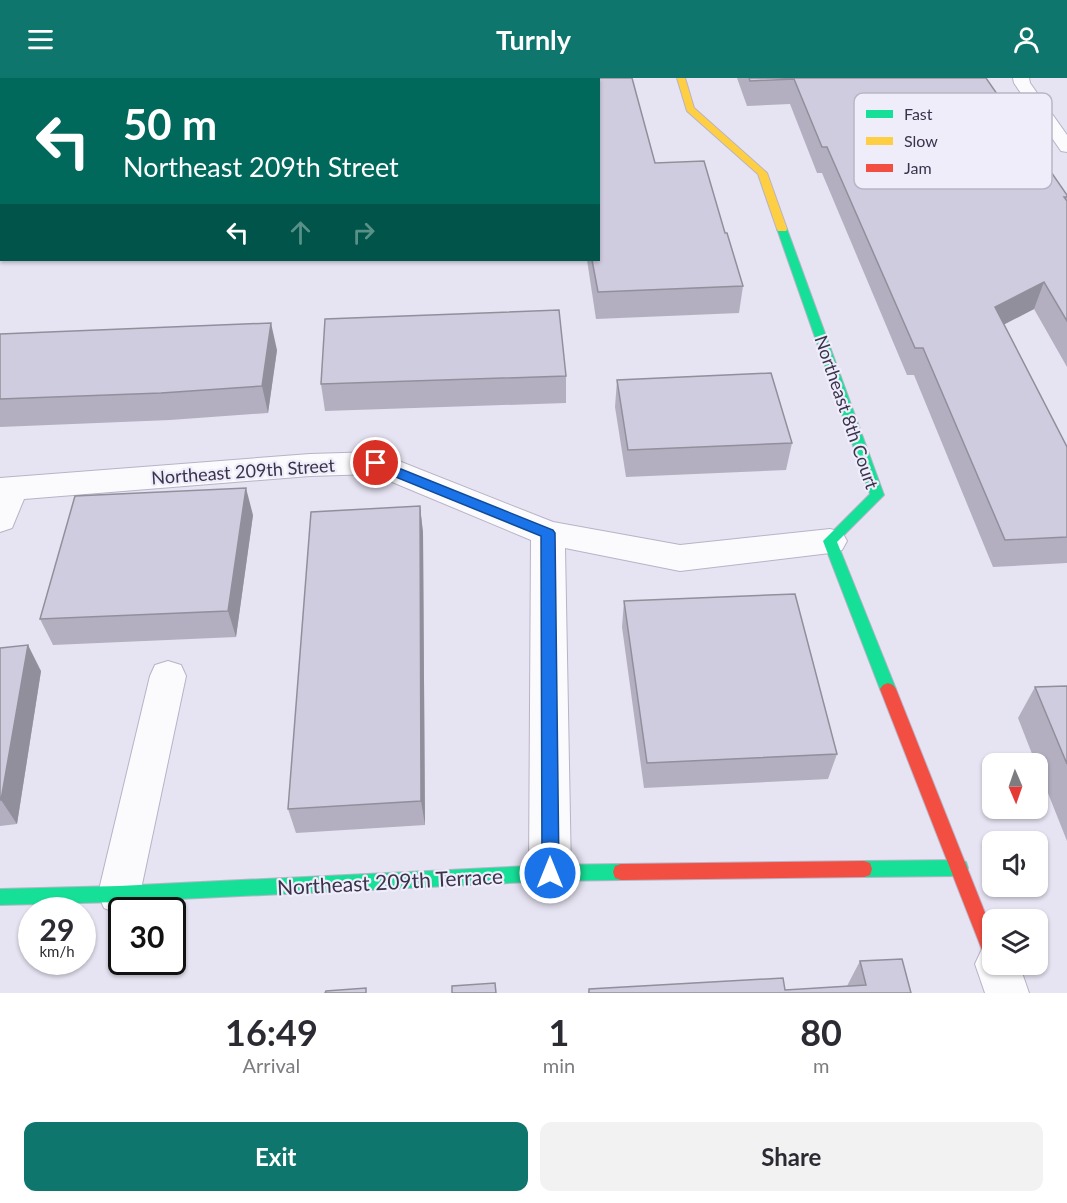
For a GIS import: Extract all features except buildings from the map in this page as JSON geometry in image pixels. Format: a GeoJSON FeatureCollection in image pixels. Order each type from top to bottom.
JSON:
{"type":"FeatureCollection","features":[{"type":"Feature","properties":{"kind":"street","name":"Northeast 8th Court"},"geometry":{"type":"LineString","coordinates":[[681,78],[690,109],[762,173],[877,495],[830,541]]}},
{"type":"Feature","properties":{"kind":"street","name":"Northeast 209th Street"},"geometry":{"type":"LineString","coordinates":[[5,489],[310,465],[376,463],[548,533],[680,558],[830,541]]}},
{"type":"Feature","properties":{"kind":"street"},"geometry":{"type":"LineString","coordinates":[[0,520],[5,489]]}},
{"type":"Feature","properties":{"kind":"street"},"geometry":{"type":"LineString","coordinates":[[548,533],[550,873]]}},
{"type":"Feature","properties":{"kind":"street"},"geometry":{"type":"LineString","coordinates":[[830,541],[982,926]]}},
{"type":"Feature","properties":{"kind":"street"},"geometry":{"type":"LineString","coordinates":[[119,894],[168,676]]}},
{"type":"Feature","properties":{"kind":"street","name":"Northeast 209th Terrace"},"geometry":{"type":"LineString","coordinates":[[0,897],[119,894],[550,873],[960,868]]}},
{"type":"Feature","properties":{"kind":"street"},"geometry":{"type":"LineString","coordinates":[[1001,975],[1007,993]]}},
{"type":"Feature","properties":{"kind":"lane"},"geometry":{"type":"LineString","coordinates":[[1021,78],[1029,93]]}},
{"type":"Feature","properties":{"kind":"lane"},"geometry":{"type":"LineString","coordinates":[[1052,126],[1067,147]]}},
{"type":"Feature","properties":{"kind":"traffic: fast"},"geometry":{"type":"LineString","coordinates":[[782,229],[877,495],[830,541],[888,689]]}},
{"type":"Feature","properties":{"kind":"traffic: fast"},"geometry":{"type":"LineString","coordinates":[[864,869],[960,868]]}},
{"type":"Feature","properties":{"kind":"traffic: fast"},"geometry":{"type":"LineString","coordinates":[[0,897],[119,894],[550,873],[621,872]]}},
{"type":"Feature","properties":{"kind":"traffic: slow"},"geometry":{"type":"LineString","coordinates":[[681,78],[690,109],[762,173],[782,229]]}},
{"type":"Feature","properties":{"kind":"traffic: jam"},"geometry":{"type":"LineString","coordinates":[[888,689],[982,927]]}},
{"type":"Feature","properties":{"kind":"traffic: jam"},"geometry":{"type":"LineString","coordinates":[[621,872],[864,869]]}},
{"type":"Feature","properties":{"kind":"route"},"geometry":{"type":"LineString","coordinates":[[376,463],[548,533],[550,873]]}}]}
